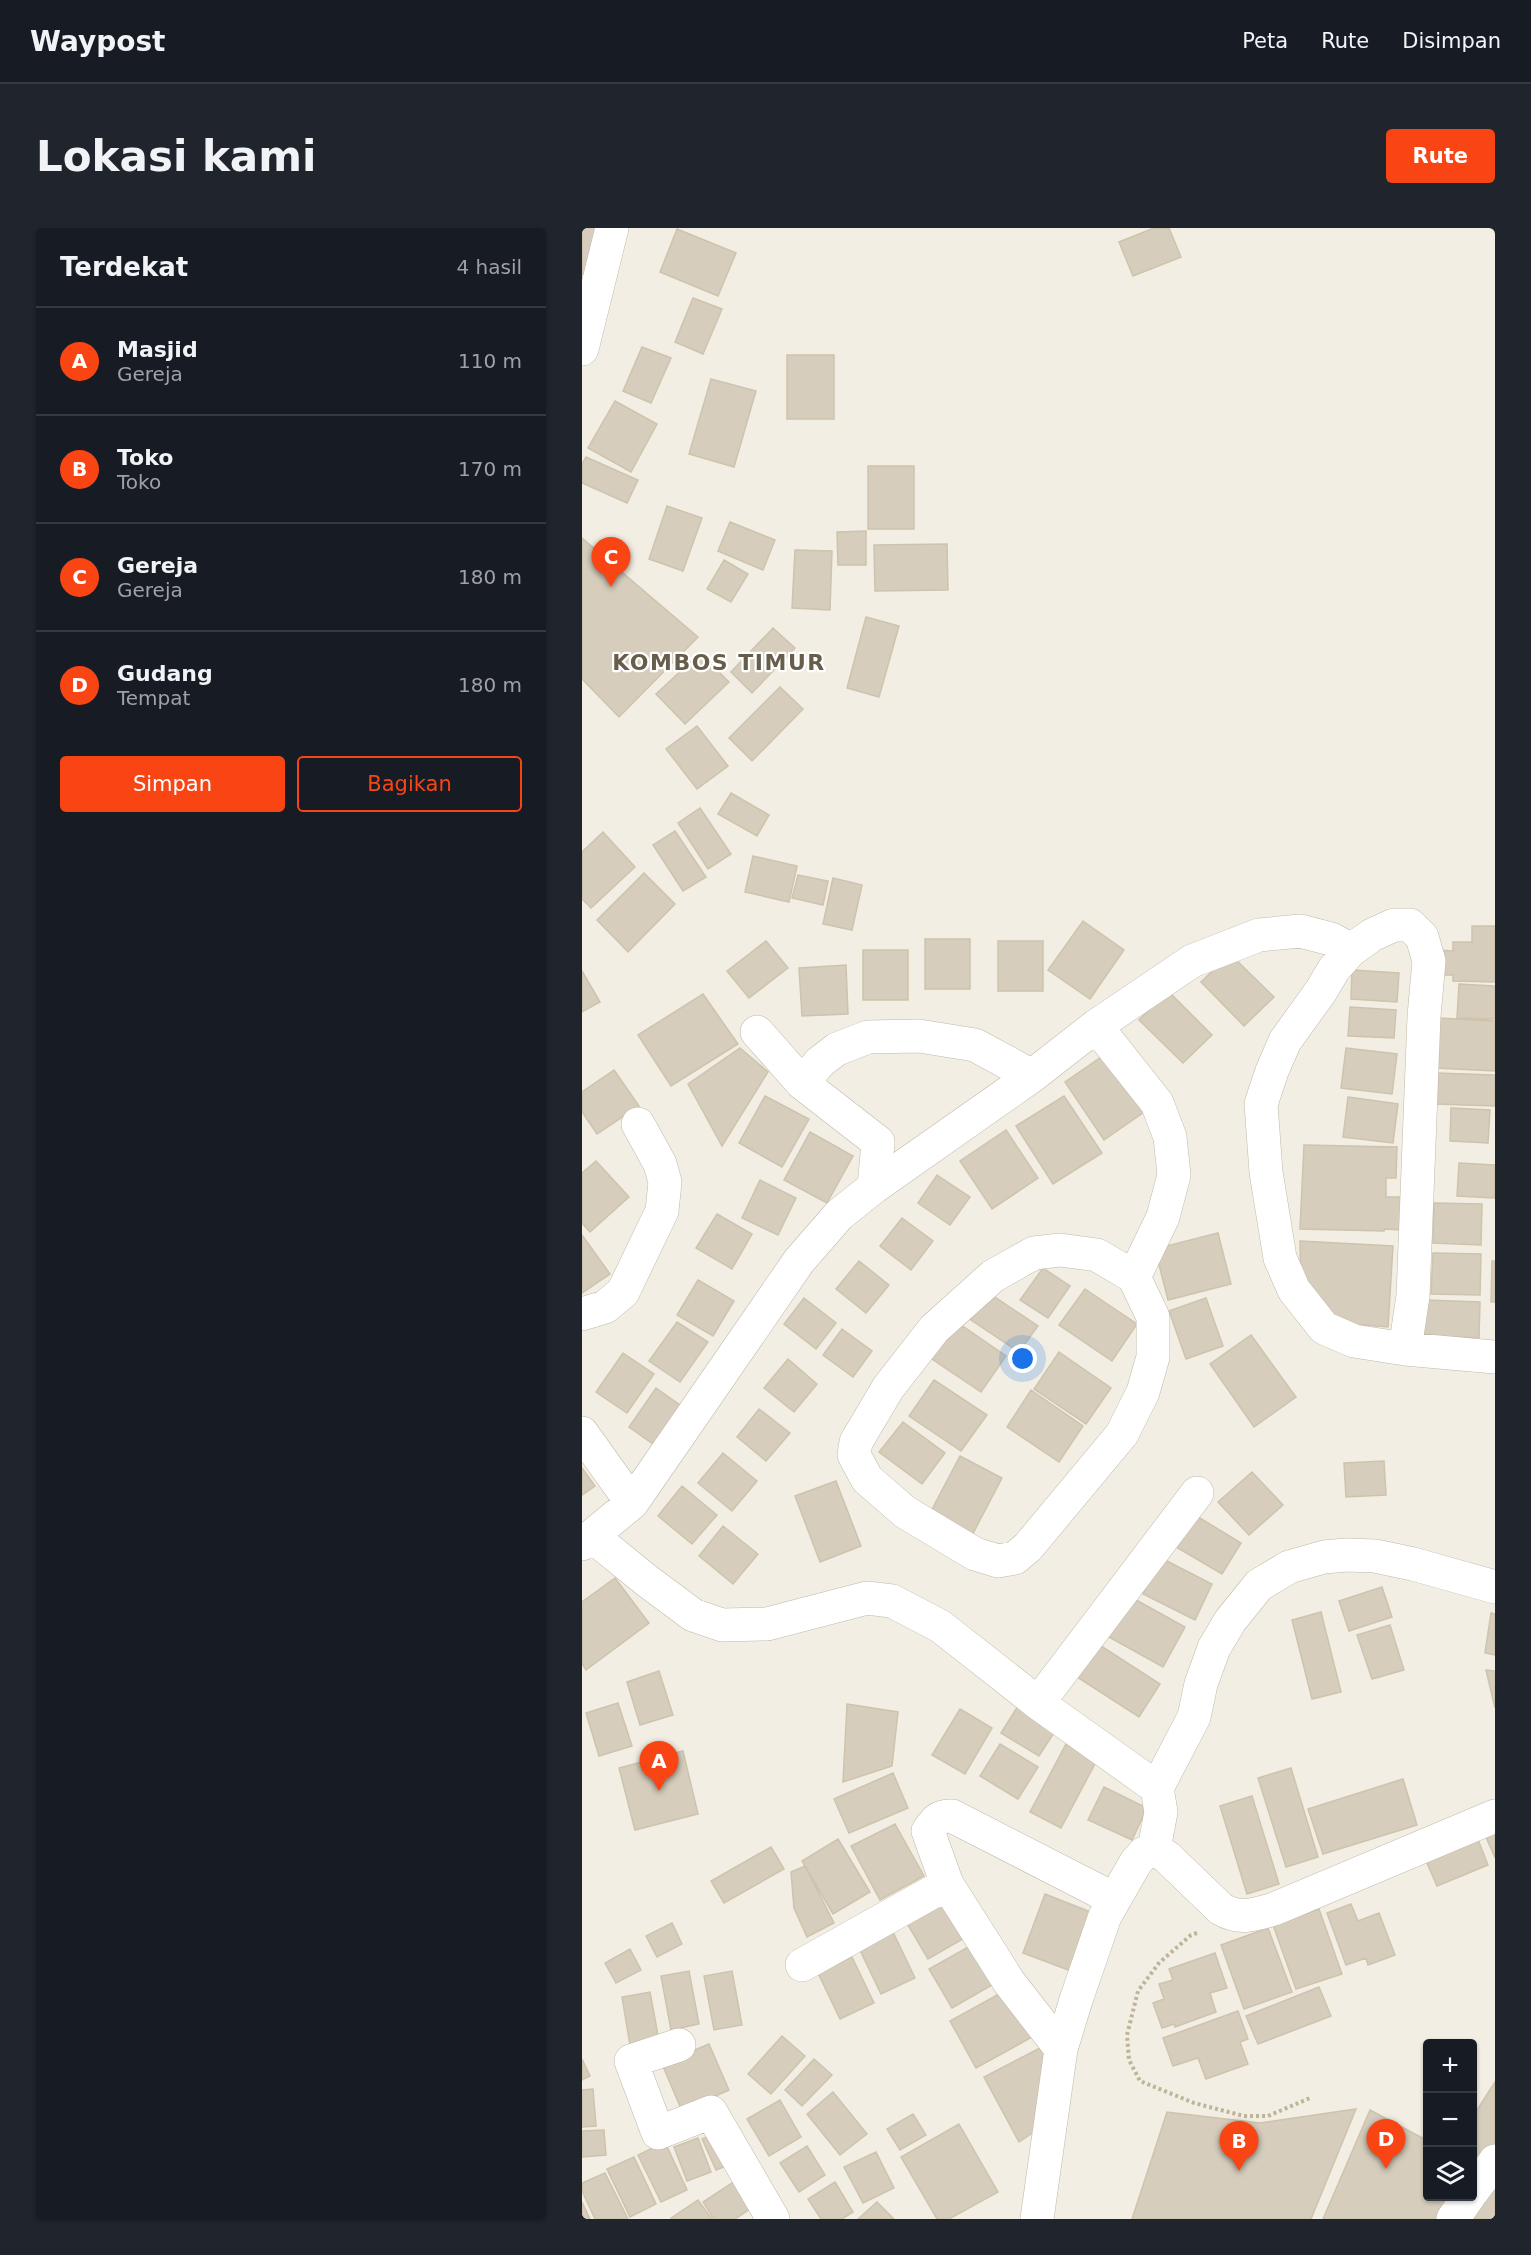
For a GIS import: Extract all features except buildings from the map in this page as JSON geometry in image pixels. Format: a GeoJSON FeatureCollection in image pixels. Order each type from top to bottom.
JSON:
{"type":"FeatureCollection","features":[{"type":"Feature","properties":{"kind":"street"},"geometry":{"type":"LineString","coordinates":[[582,348],[612,228]]}},
{"type":"Feature","properties":{"kind":"street"},"geometry":{"type":"LineString","coordinates":[[1405,1349],[1413,1296],[1424,1016],[1429,961],[1422,937],[1410,925],[1394,925],[1372,935],[1351,950],[1334,969],[1286,1041],[1272,1071],[1261,1104],[1266,1172],[1280,1258],[1294,1290],[1324,1328],[1354,1341],[1405,1349],[1495,1357]]}},
{"type":"Feature","properties":{"kind":"street"},"geometry":{"type":"LineString","coordinates":[[1156,1788],[1038,1702],[940,1626],[892,1601],[867,1598],[767,1624],[722,1625],[693,1615],[587,1540],[632,1503],[799,1261],[839,1215],[874,1187],[1032,1076],[1096,1026],[1192,962],[1259,935],[1300,931],[1331,939],[1351,950]]}},
{"type":"Feature","properties":{"kind":"street"},"geometry":{"type":"LineString","coordinates":[[1096,1026],[1156,1103],[1170,1137],[1174,1175],[1163,1217],[1134,1277]]}},
{"type":"Feature","properties":{"kind":"street"},"geometry":{"type":"LineString","coordinates":[[756,1032],[802,1083],[878,1142],[874,1187]]}},
{"type":"Feature","properties":{"kind":"street"},"geometry":{"type":"LineString","coordinates":[[802,1083],[820,1062],[837,1049],[868,1037],[919,1036],[975,1045],[1032,1076]]}},
{"type":"Feature","properties":{"kind":"street"},"geometry":{"type":"LineString","coordinates":[[582,1314],[606,1307],[623,1292],[662,1211],[665,1182],[660,1164],[638,1124]]}},
{"type":"Feature","properties":{"kind":"street"},"geometry":{"type":"LineString","coordinates":[[1060,1250],[1097,1255],[1134,1277],[1153,1317],[1153,1357],[1143,1392],[1122,1434],[1028,1547],[1015,1558],[998,1561],[975,1554],[905,1512],[867,1479],[854,1455],[856,1443],[888,1388],[934,1329],[993,1276],[1034,1253],[1060,1250]]}},
{"type":"Feature","properties":{"kind":"street"},"geometry":{"type":"LineString","coordinates":[[582,1433],[632,1503]]}},
{"type":"Feature","properties":{"kind":"street"},"geometry":{"type":"LineString","coordinates":[[1038,1702],[1197,1492]]}},
{"type":"Feature","properties":{"kind":"street"},"geometry":{"type":"LineString","coordinates":[[1154,1849],[1161,1812],[1156,1788],[1194,1717],[1201,1684],[1214,1648],[1230,1621],[1259,1585],[1289,1567],[1335,1556],[1374,1556],[1413,1564],[1495,1587]]}},
{"type":"Feature","properties":{"kind":"street"},"geometry":{"type":"LineString","coordinates":[[1061,2049],[1009,1982],[947,1884],[928,1831],[937,1819],[944,1815],[952,1816],[1114,1899]]}},
{"type":"Feature","properties":{"kind":"street"},"geometry":{"type":"LineString","coordinates":[[1154,1849],[1167,1857],[1221,1909],[1231,1915],[1246,1917],[1274,1909],[1495,1816]]}},
{"type":"Feature","properties":{"kind":"street"},"geometry":{"type":"LineString","coordinates":[[1037,2219],[1061,2049],[1105,1916],[1136,1862],[1144,1853],[1154,1849]]}},
{"type":"Feature","properties":{"kind":"street"},"geometry":{"type":"LineString","coordinates":[[802,1965],[947,1884]]}},
{"type":"Feature","properties":{"kind":"street"},"geometry":{"type":"LineString","coordinates":[[679,2045],[632,2061],[658,2133],[711,2112],[773,2219]]}},
{"type":"Feature","properties":{"kind":"street"},"geometry":{"type":"LineString","coordinates":[[1477,2186],[1495,2161]]}},
{"type":"Feature","properties":{"kind":"street"},"geometry":{"type":"LineString","coordinates":[[1453,2219],[1466,2201]]}},
{"type":"Feature","properties":{"kind":"path"},"geometry":{"type":"LineString","coordinates":[[1246,1917],[1191,1935],[1159,1963],[1138,1991],[1127,2035],[1129,2060],[1140,2081],[1194,2103],[1244,2116],[1268,2116],[1310,2098]]}},
{"type":"Feature","properties":{"kind":"place","name":"Gereja"},"geometry":{"type":"Point","coordinates":[611,587]}},
{"type":"Feature","properties":{"kind":"place","name":"Masjid"},"geometry":{"type":"Point","coordinates":[659,1791]}},
{"type":"Feature","properties":{"kind":"place","name":"Gudang"},"geometry":{"type":"Point","coordinates":[1386,2169]}},
{"type":"Feature","properties":{"kind":"place","name":"Toko"},"geometry":{"type":"Point","coordinates":[1239,2171]}},
{"type":"Feature","properties":{"kind":"district","name":"KOMBOS TIMUR"},"geometry":{"type":"Point","coordinates":[719,662]}}]}
